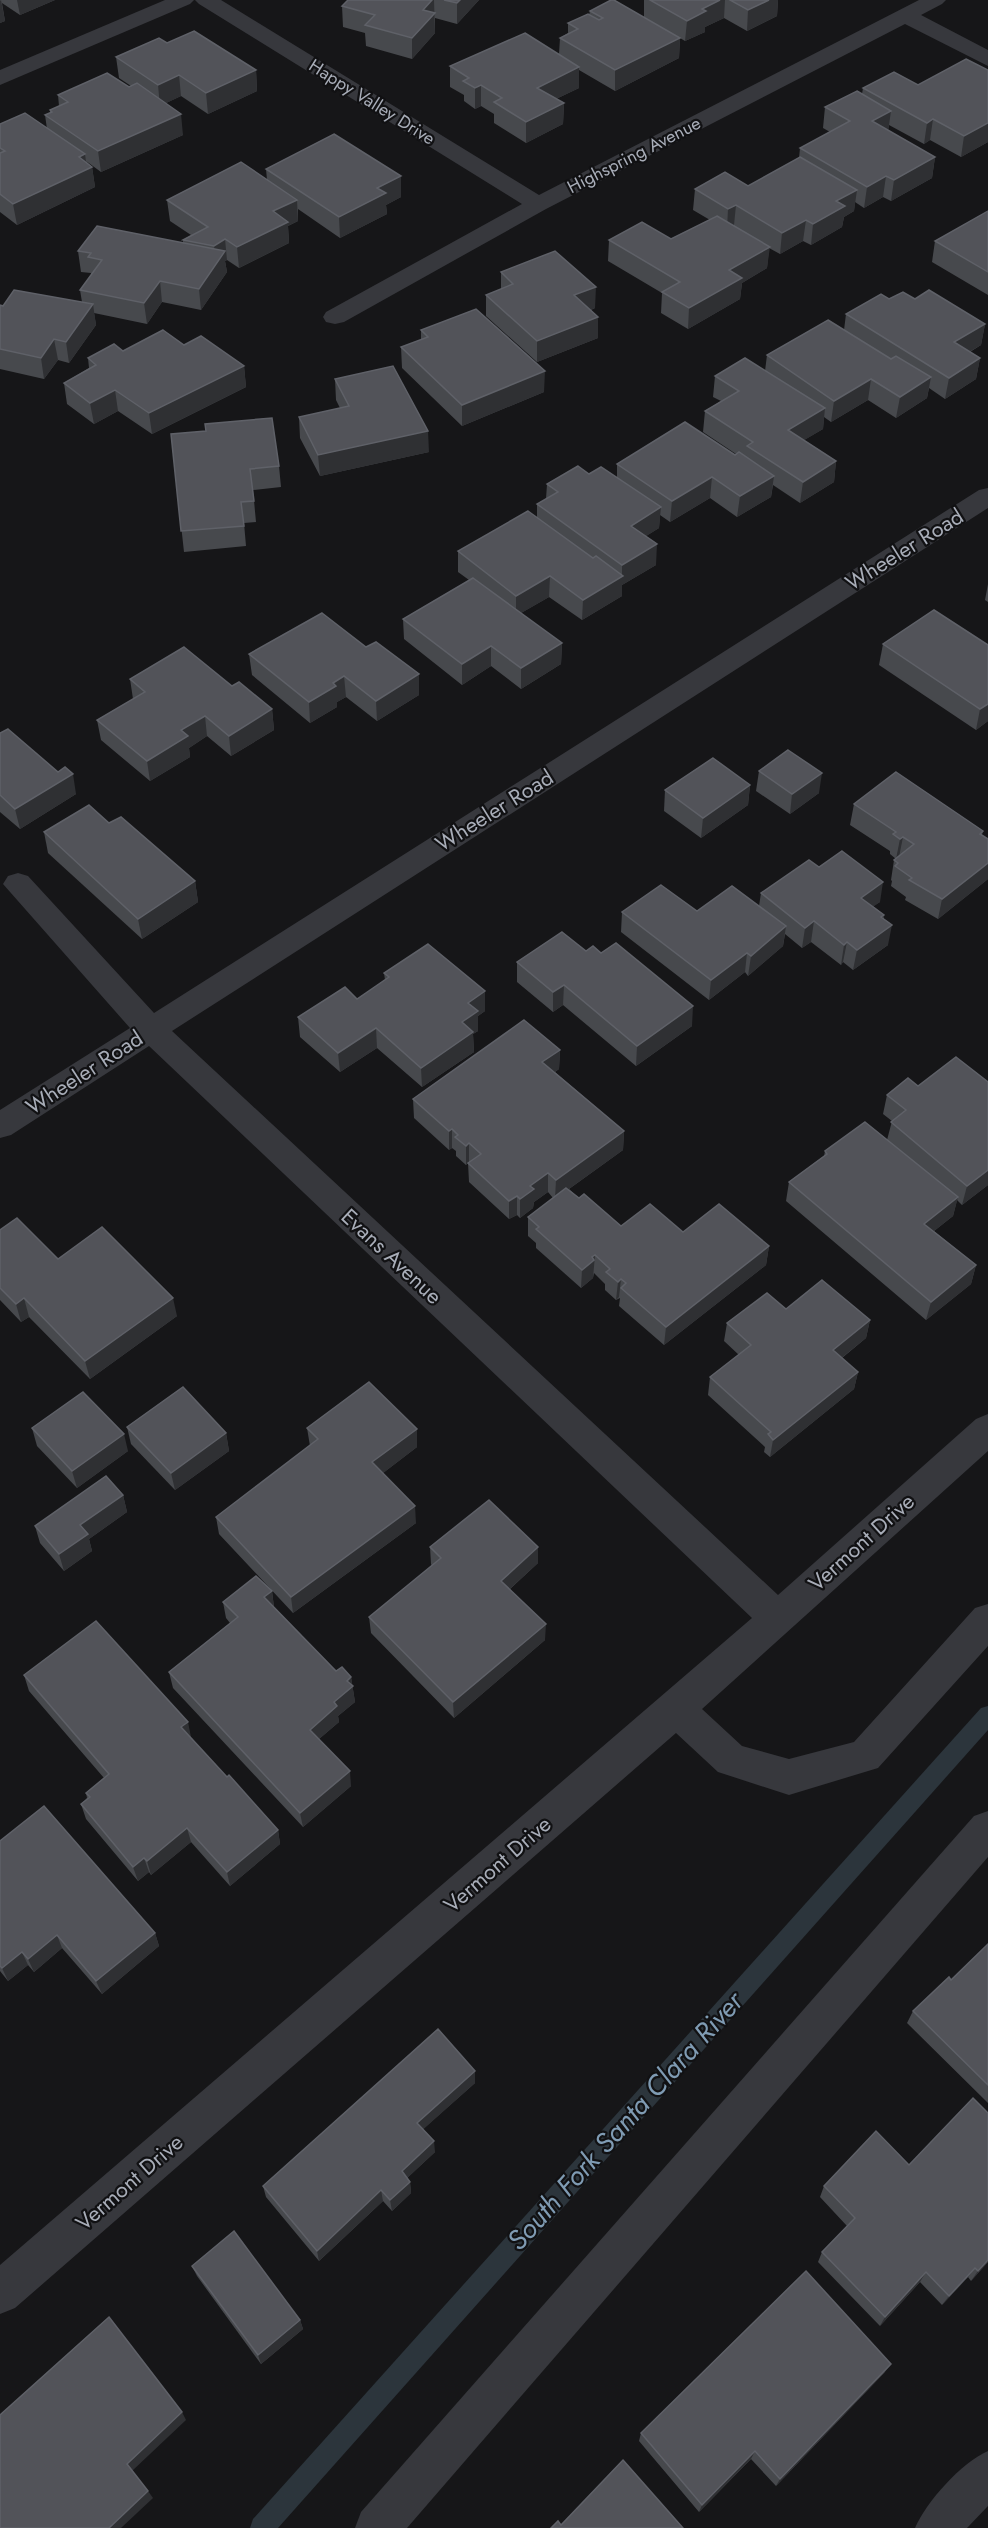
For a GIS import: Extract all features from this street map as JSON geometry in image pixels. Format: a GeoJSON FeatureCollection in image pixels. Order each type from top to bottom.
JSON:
{"type":"FeatureCollection","features":[{"type":"Feature","properties":{"kind":"street"},"geometry":{"type":"LineString","coordinates":[[0,78],[183,0]]}},
{"type":"Feature","properties":{"kind":"street","name":"Happy Valley Drive"},"geometry":{"type":"LineString","coordinates":[[206,0],[538,204]]}},
{"type":"Feature","properties":{"kind":"street","name":"Highspring Avenue"},"geometry":{"type":"LineString","coordinates":[[335,316],[538,204],[935,0]]}},
{"type":"Feature","properties":{"kind":"street"},"geometry":{"type":"LineString","coordinates":[[906,16],[988,59]]}},
{"type":"Feature","properties":{"kind":"street","name":"Wheeler Road"},"geometry":{"type":"LineString","coordinates":[[0,1126],[988,496]]}},
{"type":"Feature","properties":{"kind":"street","name":"Evans Avenue"},"geometry":{"type":"LineString","coordinates":[[18,884],[150,1029],[776,1617]]}},
{"type":"Feature","properties":{"kind":"street","name":"Vermont Drive"},"geometry":{"type":"LineString","coordinates":[[0,2293],[676,1709],[988,1428]]}},
{"type":"Feature","properties":{"kind":"street"},"geometry":{"type":"LineString","coordinates":[[676,1709],[731,1760],[789,1777],[865,1756],[988,1620]]}},
{"type":"Feature","properties":{"kind":"street"},"geometry":{"type":"LineString","coordinates":[[377,2528],[988,1829]]}},
{"type":"Feature","properties":{"kind":"street"},"geometry":{"type":"LineString","coordinates":[[938,2528],[988,2473]]}},
{"type":"Feature","properties":{"kind":"building"},"geometry":{"type":"Polygon","coordinates":[[[348,0],[432,0],[423,10],[435,13],[412,38],[365,25],[375,15],[342,6],[348,0]]]}},
{"type":"Feature","properties":{"kind":"building"},"geometry":{"type":"Polygon","coordinates":[[[444,0],[460,0],[457,3],[444,0]]]}},
{"type":"Feature","properties":{"kind":"building"},"geometry":{"type":"Polygon","coordinates":[[[611,0],[680,38],[615,70],[560,38],[578,29],[568,23],[588,14],[599,20],[603,18],[590,11],[611,0]]]}},
{"type":"Feature","properties":{"kind":"building"},"geometry":{"type":"Polygon","coordinates":[[[650,0],[720,0],[702,9],[706,11],[687,21],[650,0]]]}},
{"type":"Feature","properties":{"kind":"building"},"geometry":{"type":"Polygon","coordinates":[[[730,0],[769,0],[748,10],[730,0]]]}},
{"type":"Feature","properties":{"kind":"building"},"geometry":{"type":"Polygon","coordinates":[[[194,31],[256,70],[206,93],[179,75],[158,85],[116,57],[159,38],[167,43],[194,31]]]}},
{"type":"Feature","properties":{"kind":"building"},"geometry":{"type":"Polygon","coordinates":[[[525,33],[579,67],[537,88],[564,103],[526,122],[494,102],[502,98],[481,85],[475,88],[463,81],[469,78],[450,66],[525,33]]]}},
{"type":"Feature","properties":{"kind":"building"},"geometry":{"type":"Polygon","coordinates":[[[966,59],[988,70],[988,123],[964,136],[933,119],[927,123],[863,88],[894,72],[918,85],[966,59]]]}},
{"type":"Feature","properties":{"kind":"building"},"geometry":{"type":"Polygon","coordinates":[[[107,73],[129,87],[137,83],[181,114],[98,151],[45,115],[52,112],[50,110],[68,102],[58,95],[107,73]]]}},
{"type":"Feature","properties":{"kind":"building"},"geometry":{"type":"Polygon","coordinates":[[[857,91],[891,111],[872,121],[935,157],[894,180],[886,176],[867,187],[800,148],[850,121],[825,107],[857,91]]]}},
{"type":"Feature","properties":{"kind":"building"},"geometry":{"type":"Polygon","coordinates":[[[25,113],[85,154],[79,157],[92,167],[13,204],[0,194],[0,153],[5,151],[0,148],[0,124],[25,113]]]}},
{"type":"Feature","properties":{"kind":"building"},"geometry":{"type":"Polygon","coordinates":[[[334,134],[401,176],[377,188],[386,193],[339,217],[266,169],[334,134]]]}},
{"type":"Feature","properties":{"kind":"building"},"geometry":{"type":"Polygon","coordinates":[[[800,157],[857,190],[836,201],[845,206],[813,224],[806,220],[782,233],[736,205],[728,209],[695,189],[725,172],[748,186],[800,157]]]}},
{"type":"Feature","properties":{"kind":"building"},"geometry":{"type":"Polygon","coordinates":[[[241,162],[297,200],[273,211],[288,222],[237,247],[225,239],[214,246],[183,240],[208,227],[167,200],[241,162]]]}},
{"type":"Feature","properties":{"kind":"building"},"geometry":{"type":"Polygon","coordinates":[[[988,211],[988,272],[935,241],[988,211]]]}},
{"type":"Feature","properties":{"kind":"building"},"geometry":{"type":"Polygon","coordinates":[[[717,216],[770,247],[729,270],[742,278],[689,308],[662,292],[680,282],[609,240],[642,222],[671,239],[717,216]]]}},
{"type":"Feature","properties":{"kind":"building"},"geometry":{"type":"Polygon","coordinates":[[[97,226],[225,251],[199,289],[160,281],[144,303],[80,290],[102,260],[88,257],[91,253],[78,251],[97,226]]]}},
{"type":"Feature","properties":{"kind":"building"},"geometry":{"type":"Polygon","coordinates":[[[555,251],[596,287],[574,295],[598,317],[537,341],[486,295],[513,284],[501,272],[555,251]]]}},
{"type":"Feature","properties":{"kind":"building"},"geometry":{"type":"Polygon","coordinates":[[[14,290],[93,304],[66,342],[54,339],[41,358],[0,349],[0,305],[3,306],[14,290]]]}},
{"type":"Feature","properties":{"kind":"building"},"geometry":{"type":"Polygon","coordinates":[[[929,290],[985,324],[954,342],[980,358],[949,378],[846,314],[881,294],[889,299],[903,292],[915,299],[929,290]]]}},
{"type":"Feature","properties":{"kind":"building"},"geometry":{"type":"Polygon","coordinates":[[[476,309],[545,371],[462,405],[401,347],[428,337],[421,330],[476,309]]]}},
{"type":"Feature","properties":{"kind":"building"},"geometry":{"type":"Polygon","coordinates":[[[828,320],[891,359],[896,356],[931,377],[900,397],[871,379],[834,401],[767,355],[828,320]]]}},
{"type":"Feature","properties":{"kind":"building"},"geometry":{"type":"Polygon","coordinates":[[[163,330],[184,345],[201,336],[244,366],[149,413],[115,390],[90,403],[64,383],[96,365],[88,358],[114,344],[123,351],[163,330]]]}},
{"type":"Feature","properties":{"kind":"building"},"geometry":{"type":"Polygon","coordinates":[[[745,358],[825,408],[788,430],[836,461],[803,482],[747,446],[753,442],[705,411],[739,391],[715,376],[745,358]]]}},
{"type":"Feature","properties":{"kind":"building"},"geometry":{"type":"Polygon","coordinates":[[[393,366],[428,431],[318,455],[299,417],[349,406],[335,379],[393,366]]]}},
{"type":"Feature","properties":{"kind":"building"},"geometry":{"type":"Polygon","coordinates":[[[272,418],[279,466],[250,469],[254,501],[241,502],[244,526],[181,531],[171,434],[206,431],[205,424],[272,418]]]}},
{"type":"Feature","properties":{"kind":"building"},"geometry":{"type":"Polygon","coordinates":[[[685,422],[735,455],[739,452],[774,476],[740,496],[712,477],[672,501],[617,464],[685,422]]]}},
{"type":"Feature","properties":{"kind":"building"},"geometry":{"type":"Polygon","coordinates":[[[578,466],[589,474],[601,467],[661,507],[631,526],[657,544],[622,565],[537,504],[558,492],[547,484],[578,466]]]}},
{"type":"Feature","properties":{"kind":"building"},"geometry":{"type":"Polygon","coordinates":[[[528,511],[593,558],[596,556],[623,576],[583,600],[550,576],[516,596],[458,551],[528,511]]]}},
{"type":"Feature","properties":{"kind":"building"},"geometry":{"type":"Polygon","coordinates":[[[473,578],[562,643],[521,668],[491,646],[462,664],[403,619],[473,578]]]}},
{"type":"Feature","properties":{"kind":"building"},"geometry":{"type":"Polygon","coordinates":[[[934,610],[988,645],[988,704],[980,709],[883,644],[934,610]]]}},
{"type":"Feature","properties":{"kind":"building"},"geometry":{"type":"Polygon","coordinates":[[[322,613],[366,647],[376,642],[419,674],[376,701],[344,676],[333,683],[336,686],[309,702],[249,654],[322,613]]]}},
{"type":"Feature","properties":{"kind":"building"},"geometry":{"type":"Polygon","coordinates":[[[184,647],[232,686],[239,682],[272,709],[229,736],[205,716],[181,730],[188,736],[147,761],[97,720],[145,692],[130,679],[184,647]]]}},
{"type":"Feature","properties":{"kind":"building"},"geometry":{"type":"Polygon","coordinates":[[[8,729],[58,772],[65,767],[73,774],[15,809],[0,795],[0,733],[8,729]]]}},
{"type":"Feature","properties":{"kind":"building"},"geometry":{"type":"Polygon","coordinates":[[[788,750],[822,773],[792,794],[759,771],[788,750]]]}},
{"type":"Feature","properties":{"kind":"building"},"geometry":{"type":"Polygon","coordinates":[[[713,758],[750,785],[703,818],[665,790],[713,758]]]}},
{"type":"Feature","properties":{"kind":"building"},"geometry":{"type":"Polygon","coordinates":[[[896,772],[983,831],[980,834],[988,839],[988,863],[942,899],[909,880],[912,878],[895,866],[898,863],[894,860],[914,844],[903,837],[900,839],[893,834],[896,832],[854,804],[896,772]]]}},
{"type":"Feature","properties":{"kind":"building"},"geometry":{"type":"Polygon","coordinates":[[[89,805],[109,823],[121,817],[195,881],[138,919],[44,832],[89,805]]]}},
{"type":"Feature","properties":{"kind":"building"},"geometry":{"type":"Polygon","coordinates":[[[842,851],[883,882],[861,898],[884,915],[881,917],[892,925],[857,950],[847,942],[844,945],[814,921],[805,928],[761,893],[809,860],[819,867],[842,851]]]}},
{"type":"Feature","properties":{"kind":"building"},"geometry":{"type":"Polygon","coordinates":[[[661,885],[697,911],[732,886],[786,926],[751,956],[747,953],[711,980],[622,912],[661,885]]]}},
{"type":"Feature","properties":{"kind":"building"},"geometry":{"type":"Polygon","coordinates":[[[562,932],[586,951],[593,946],[601,953],[616,943],[693,1006],[637,1046],[564,985],[553,992],[517,962],[562,932]]]}},
{"type":"Feature","properties":{"kind":"building"},"geometry":{"type":"Polygon","coordinates":[[[428,944],[485,991],[468,1003],[478,1011],[462,1022],[473,1032],[421,1068],[376,1028],[338,1053],[298,1017],[345,987],[357,999],[389,977],[384,973],[428,944]]]}},
{"type":"Feature","properties":{"kind":"building"},"geometry":{"type":"Polygon","coordinates":[[[524,1020],[560,1050],[542,1062],[624,1131],[556,1180],[548,1173],[530,1186],[534,1189],[520,1199],[517,1196],[509,1201],[468,1163],[481,1154],[469,1143],[466,1146],[455,1137],[458,1135],[452,1129],[449,1131],[413,1099],[524,1020]]]}},
{"type":"Feature","properties":{"kind":"building"},"geometry":{"type":"Polygon","coordinates":[[[956,1057],[988,1082],[988,1170],[967,1186],[891,1122],[906,1110],[887,1095],[908,1078],[918,1086],[956,1057]]]}},
{"type":"Feature","properties":{"kind":"building"},"geometry":{"type":"Polygon","coordinates":[[[865,1122],[958,1197],[924,1224],[976,1265],[931,1302],[789,1182],[827,1154],[825,1151],[865,1122]]]}},
{"type":"Feature","properties":{"kind":"building"},"geometry":{"type":"Polygon","coordinates":[[[566,1188],[579,1198],[584,1194],[621,1226],[650,1204],[683,1232],[719,1204],[769,1246],[666,1327],[621,1288],[626,1283],[621,1279],[618,1282],[606,1272],[610,1269],[595,1255],[592,1257],[594,1260],[582,1270],[536,1229],[539,1227],[528,1217],[566,1188]]]}},
{"type":"Feature","properties":{"kind":"building"},"geometry":{"type":"Polygon","coordinates":[[[17,1218],[58,1259],[102,1227],[173,1298],[85,1361],[24,1298],[16,1304],[0,1288],[0,1230],[17,1218]]]}},
{"type":"Feature","properties":{"kind":"building"},"geometry":{"type":"Polygon","coordinates":[[[822,1280],[870,1320],[833,1350],[858,1372],[773,1440],[768,1434],[771,1432],[710,1377],[751,1345],[727,1323],[767,1293],[786,1309],[822,1280]]]}},
{"type":"Feature","properties":{"kind":"building"},"geometry":{"type":"Polygon","coordinates":[[[369,1382],[417,1429],[372,1462],[415,1506],[291,1597],[216,1517],[318,1439],[307,1428],[369,1382]]]}},
{"type":"Feature","properties":{"kind":"building"},"geometry":{"type":"Polygon","coordinates":[[[183,1387],[226,1433],[171,1473],[127,1427],[183,1387]]]}},
{"type":"Feature","properties":{"kind":"building"},"geometry":{"type":"Polygon","coordinates":[[[83,1392],[124,1434],[72,1471],[32,1428],[83,1392]]]}},
{"type":"Feature","properties":{"kind":"building"},"geometry":{"type":"Polygon","coordinates":[[[106,1476],[123,1495],[80,1525],[88,1534],[59,1554],[35,1526],[106,1476]]]}},
{"type":"Feature","properties":{"kind":"building"},"geometry":{"type":"Polygon","coordinates":[[[489,1500],[538,1547],[501,1581],[546,1624],[453,1702],[369,1617],[441,1558],[430,1547],[489,1500]]]}},
{"type":"Feature","properties":{"kind":"building"},"geometry":{"type":"Polygon","coordinates":[[[256,1576],[272,1591],[264,1597],[336,1671],[342,1667],[351,1677],[347,1681],[353,1686],[334,1702],[337,1706],[310,1730],[350,1771],[300,1813],[169,1672],[238,1617],[223,1602],[256,1576]]]}},
{"type":"Feature","properties":{"kind":"building"},"geometry":{"type":"Polygon","coordinates":[[[96,1621],[188,1722],[181,1727],[227,1777],[229,1775],[278,1830],[227,1872],[187,1828],[147,1861],[144,1858],[133,1867],[81,1804],[90,1797],[86,1793],[109,1774],[24,1675],[96,1621]]]}},
{"type":"Feature","properties":{"kind":"building"},"geometry":{"type":"Polygon","coordinates":[[[44,1806],[155,1933],[96,1981],[57,1935],[28,1959],[22,1952],[2,1968],[0,1966],[0,1841],[44,1806]]]}},
{"type":"Feature","properties":{"kind":"building"},"geometry":{"type":"Polygon","coordinates":[[[988,1944],[988,2085],[913,2011],[949,1977],[951,1980],[988,1944]]]}},
{"type":"Feature","properties":{"kind":"building"},"geometry":{"type":"Polygon","coordinates":[[[438,2029],[475,2071],[417,2123],[434,2141],[402,2171],[410,2182],[390,2200],[381,2190],[317,2251],[263,2186],[438,2029]]]}},
{"type":"Feature","properties":{"kind":"building"},"geometry":{"type":"Polygon","coordinates":[[[973,2098],[988,2113],[988,2260],[978,2271],[975,2268],[949,2296],[926,2272],[885,2317],[822,2252],[855,2218],[824,2186],[876,2131],[909,2165],[973,2098]]]}},
{"type":"Feature","properties":{"kind":"building"},"geometry":{"type":"Polygon","coordinates":[[[234,2231],[300,2320],[258,2355],[192,2266],[234,2231]]]}},
{"type":"Feature","properties":{"kind":"building"},"geometry":{"type":"Polygon","coordinates":[[[806,2271],[891,2364],[780,2479],[755,2451],[702,2505],[641,2433],[806,2271]]]}},
{"type":"Feature","properties":{"kind":"building"},"geometry":{"type":"Polygon","coordinates":[[[109,2317],[182,2412],[127,2464],[148,2491],[109,2528],[0,2528],[0,2415],[109,2317]]]}},
{"type":"Feature","properties":{"kind":"building"},"geometry":{"type":"Polygon","coordinates":[[[623,2460],[683,2528],[551,2528],[558,2521],[561,2525],[623,2460]]]}},
{"type":"Feature","properties":{"kind":"waterway","name":"South Fork Santa Clara River"},"geometry":{"type":"LineString","coordinates":[[262,2528],[988,1715]]}}]}
